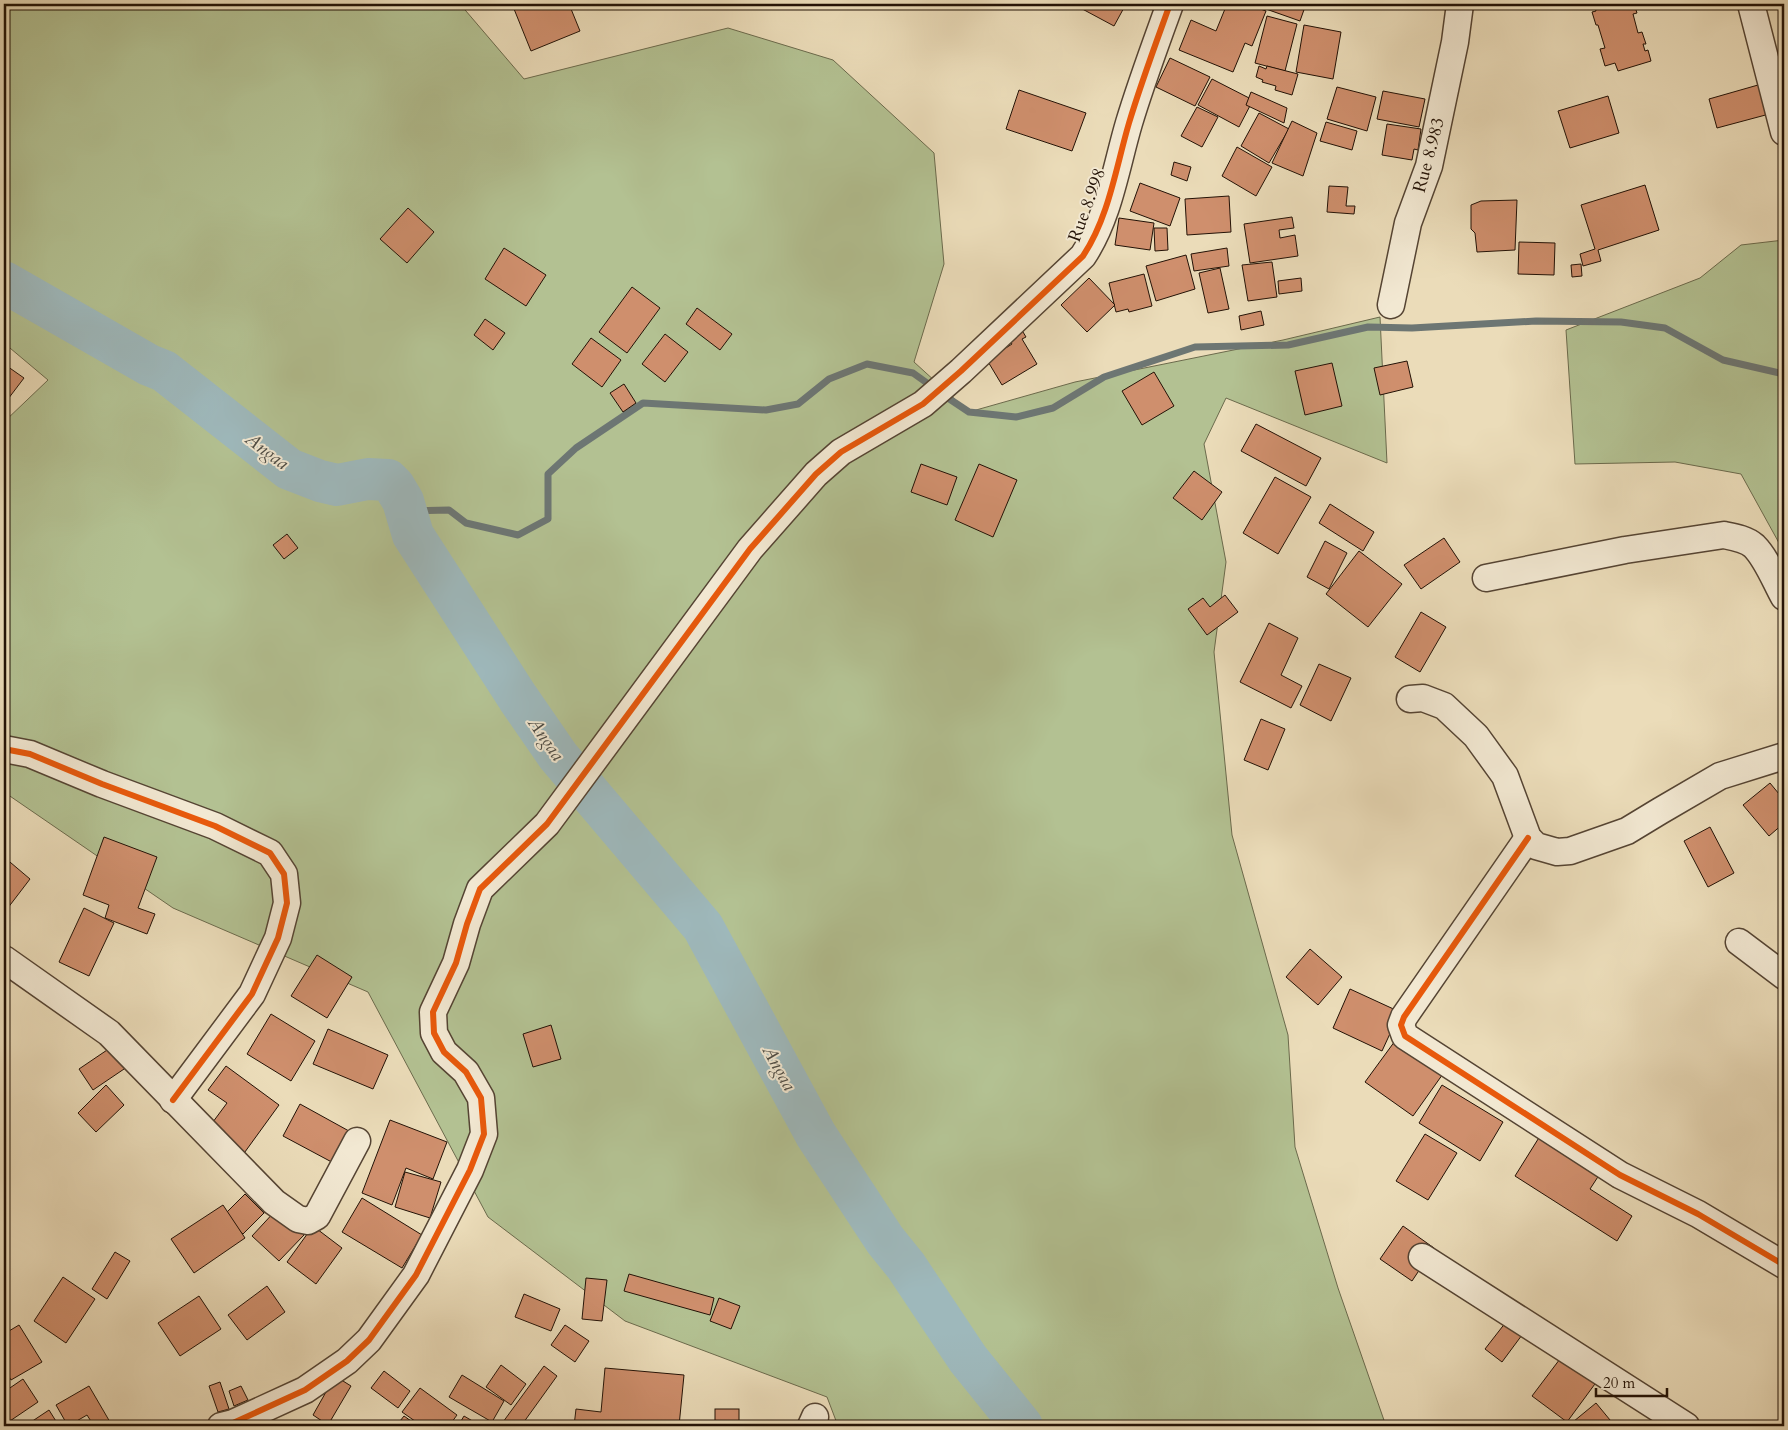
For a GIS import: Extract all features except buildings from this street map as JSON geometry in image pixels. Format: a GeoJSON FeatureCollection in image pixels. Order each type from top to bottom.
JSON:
{"type":"FeatureCollection","features":[{"type":"Feature","properties":{"kind":"street","name":"Rue 8.998"},"geometry":{"type":"LineString","coordinates":[[221,1426],[233,1423],[305,1390],[347,1361],[369,1340],[416,1275],[470,1170],[484,1134],[482,1098],[466,1072],[444,1052],[434,1032],[433,1012],[456,963],[467,924],[480,889],[547,824],[750,549],[816,474],[841,452],[923,404],[961,371],[1083,256],[1094,240],[1104,213],[1129,122],[1170,4]]}},
{"type":"Feature","properties":{"kind":"street","name":"Rue 8.983"},"geometry":{"type":"LineString","coordinates":[[1391,305],[1408,223],[1429,166],[1455,42],[1460,4]]}},
{"type":"Feature","properties":{"kind":"street"},"geometry":{"type":"LineString","coordinates":[[1751,4],[1774,48],[1784,132]]}},
{"type":"Feature","properties":{"kind":"street"},"geometry":{"type":"LineString","coordinates":[[1486,578],[1625,550],[1724,535],[1740,538],[1753,546],[1764,561],[1784,597]]}},
{"type":"Feature","properties":{"kind":"street"},"geometry":{"type":"LineString","coordinates":[[1410,699],[1423,698],[1444,706],[1476,736],[1505,776],[1528,838],[1536,846],[1557,852],[1570,851],[1627,832],[1660,810],[1720,776],[1784,756]]}},
{"type":"Feature","properties":{"kind":"street"},"geometry":{"type":"LineString","coordinates":[[4,749],[30,754],[102,784],[215,826],[270,853],[284,874],[287,903],[278,938],[252,994],[173,1100]]}},
{"type":"Feature","properties":{"kind":"street"},"geometry":{"type":"LineString","coordinates":[[1528,838],[1404,1017],[1401,1025],[1405,1036],[1620,1176],[1698,1214],[1784,1266]]}},
{"type":"Feature","properties":{"kind":"street"},"geometry":{"type":"LineString","coordinates":[[1739,942],[1784,976]]}},
{"type":"Feature","properties":{"kind":"street"},"geometry":{"type":"LineString","coordinates":[[4,959],[109,1033],[274,1202],[298,1219],[308,1221],[317,1216],[357,1141]]}},
{"type":"Feature","properties":{"kind":"street"},"geometry":{"type":"LineString","coordinates":[[1422,1257],[1686,1426]]}},
{"type":"Feature","properties":{"kind":"green space"},"geometry":{"type":"Polygon","coordinates":[[[4,4],[460,4],[524,79],[728,28],[833,60],[934,153],[944,264],[914,362],[969,412],[1075,382],[1283,340],[1380,317],[1387,463],[1226,398],[1204,444],[1226,562],[1214,652],[1232,835],[1288,1035],[1295,1147],[1338,1288],[1386,1426],[838,1426],[827,1397],[625,1321],[488,1217],[368,992],[173,908],[4,792],[4,422],[48,380],[4,343],[4,4]]]}},
{"type":"Feature","properties":{"kind":"green space"},"geometry":{"type":"Polygon","coordinates":[[[1784,240],[1784,552],[1741,474],[1675,462],[1575,464],[1566,330],[1700,278],[1741,245],[1784,240]]]}},
{"type":"Feature","properties":{"kind":"waterway","name":"Angaa"},"geometry":{"type":"LineString","coordinates":[[4,282],[149,365],[164,371],[289,469],[320,481],[337,485],[368,479],[388,480],[394,486],[403,501],[413,535],[518,698],[558,756],[703,927],[816,1135],[885,1240],[906,1266],[968,1359],[1022,1426]]}},
{"type":"Feature","properties":{"kind":"waterway"},"geometry":{"type":"LineString","coordinates":[[942,394],[969,412],[1016,417],[1053,408],[1104,377],[1195,347],[1288,345],[1368,327],[1412,328],[1536,321],[1621,322],[1665,328],[1723,360],[1784,374]]}},
{"type":"Feature","properties":{"kind":"waterway"},"geometry":{"type":"LineString","coordinates":[[406,511],[449,510],[466,523],[518,535],[548,519],[548,474],[576,448],[643,403],[766,410],[798,404],[829,379],[867,364],[913,373],[934,388]]}},
{"type":"Feature","properties":{"kind":"cycle path"},"geometry":{"type":"LineString","coordinates":[[221,1426],[233,1423],[305,1390],[347,1361],[369,1340],[416,1275],[470,1170],[484,1134],[481,1098],[466,1072],[444,1052],[434,1033],[433,1012],[456,963],[467,924],[480,889],[547,824],[750,549],[816,474],[841,452],[923,404],[961,371],[1083,256],[1092,241],[1106,208],[1134,108],[1170,4]]}},
{"type":"Feature","properties":{"kind":"cycle path"},"geometry":{"type":"LineString","coordinates":[[4,749],[30,754],[102,784],[215,826],[270,853],[284,874],[287,903],[278,938],[252,994],[173,1100]]}},
{"type":"Feature","properties":{"kind":"cycle path"},"geometry":{"type":"LineString","coordinates":[[1528,838],[1404,1017],[1401,1025],[1405,1036],[1620,1175],[1698,1214],[1784,1265]]}}]}
